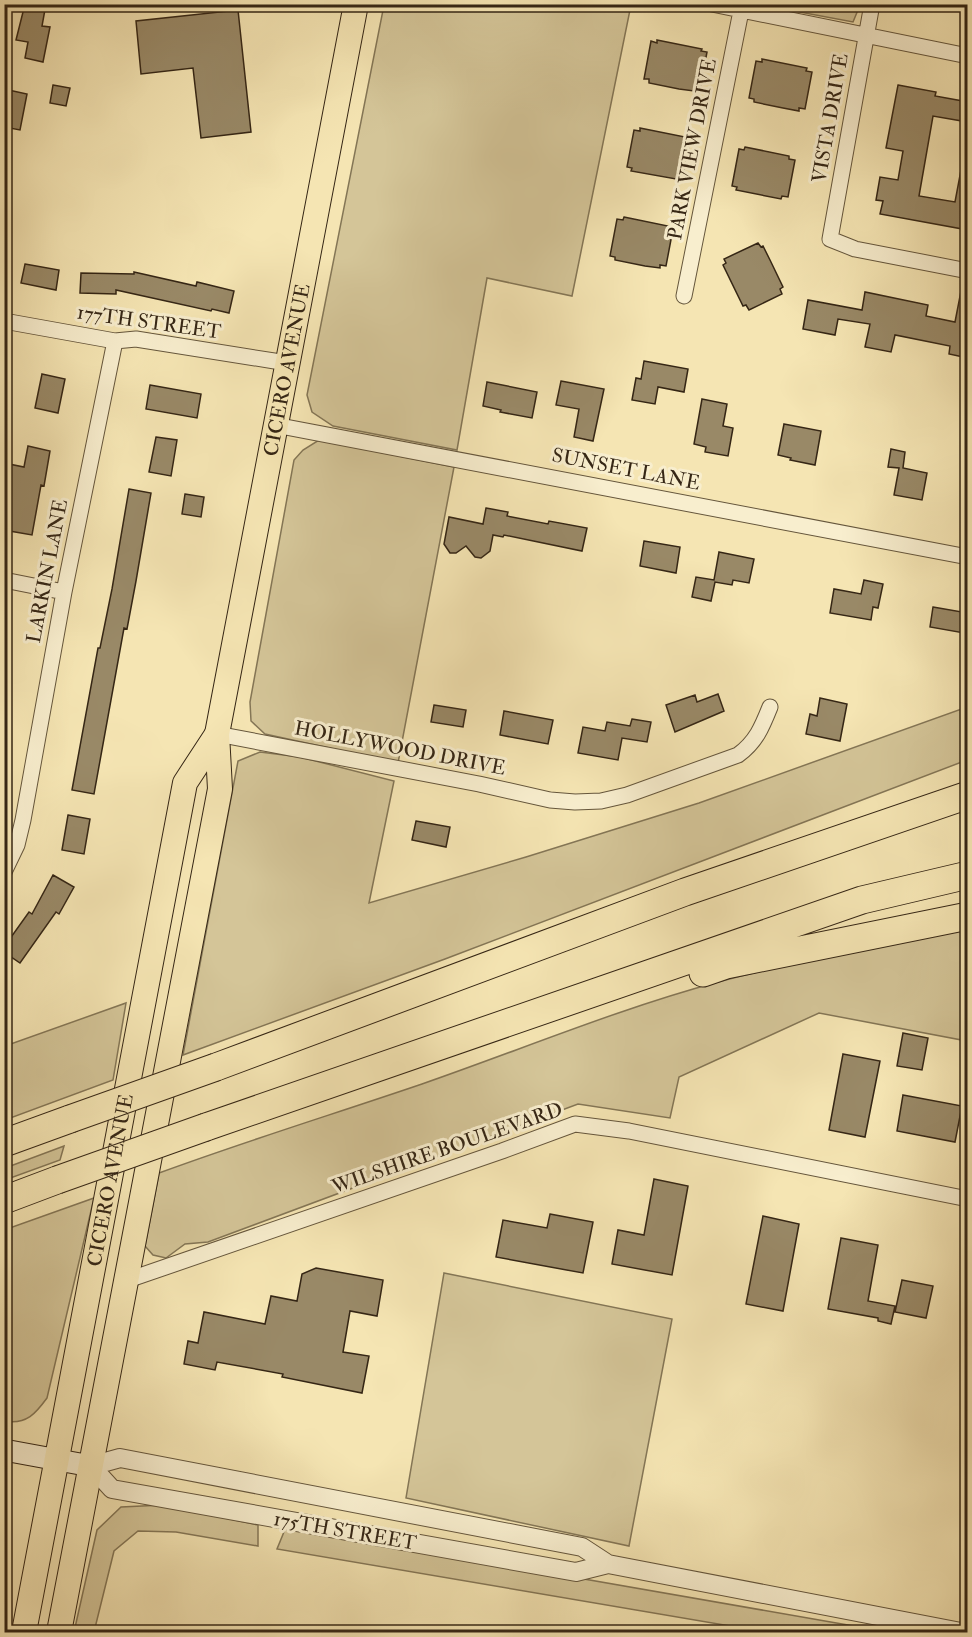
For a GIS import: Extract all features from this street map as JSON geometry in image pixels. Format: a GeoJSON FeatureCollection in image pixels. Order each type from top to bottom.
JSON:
{"type":"FeatureCollection","features":[{"type":"Feature","properties":{"kind":"highway"},"geometry":{"type":"LineString","coordinates":[[4,1143],[216,1067],[685,892],[968,795]]}},
{"type":"Feature","properties":{"kind":"highway"},"geometry":{"type":"LineString","coordinates":[[4,1200],[206,1127],[862,900],[968,875]]}},
{"type":"Feature","properties":{"kind":"highway"},"geometry":{"type":"LineString","coordinates":[[411,1057],[618,1002],[726,965],[968,916]]}},
{"type":"Feature","properties":{"kind":"main road","name":"CICERO AVENUE"},"geometry":{"type":"LineString","coordinates":[[59,1632],[220,789],[217,734],[356,4]]}},
{"type":"Feature","properties":{"kind":"main road","name":"CICERO AVENUE"},"geometry":{"type":"LineString","coordinates":[[24,1632],[185,783],[217,734]]}},
{"type":"Feature","properties":{"kind":"main road","name":"175TH STREET"},"geometry":{"type":"LineString","coordinates":[[4,1450],[91,1466]]}},
{"type":"Feature","properties":{"kind":"street"},"geometry":{"type":"LineString","coordinates":[[712,4],[968,56]]}},
{"type":"Feature","properties":{"kind":"street","name":"VISTA DRIVE"},"geometry":{"type":"LineString","coordinates":[[872,4],[830,239],[855,249],[968,271]]}},
{"type":"Feature","properties":{"kind":"street","name":"PARK VIEW DRIVE"},"geometry":{"type":"LineString","coordinates":[[684,296],[741,11]]}},
{"type":"Feature","properties":{"kind":"street","name":"177TH STREET"},"geometry":{"type":"LineString","coordinates":[[4,321],[114,341],[136,339],[287,363]]}},
{"type":"Feature","properties":{"kind":"street","name":"LARKIN LANE"},"geometry":{"type":"LineString","coordinates":[[4,872],[17,844],[114,341]]}},
{"type":"Feature","properties":{"kind":"street","name":"SUNSET LANE"},"geometry":{"type":"LineString","coordinates":[[276,425],[968,557]]}},
{"type":"Feature","properties":{"kind":"street"},"geometry":{"type":"LineString","coordinates":[[4,580],[64,592]]}},
{"type":"Feature","properties":{"kind":"street","name":"HOLLYWOOD DRIVE"},"geometry":{"type":"LineString","coordinates":[[217,734],[479,784],[550,800],[601,801],[627,795],[738,755],[756,738],[770,707]]}},
{"type":"Feature","properties":{"kind":"street","name":"WILSHIRE BOULEVARD"},"geometry":{"type":"LineString","coordinates":[[125,1281],[575,1124],[629,1131],[968,1198]]}},
{"type":"Feature","properties":{"kind":"street","name":"175TH STREET"},"geometry":{"type":"LineString","coordinates":[[608,1564],[576,1572],[112,1489],[91,1466],[120,1458],[582,1547],[608,1564],[961,1632]]}},
{"type":"Feature","properties":{"kind":"shaded area"},"geometry":{"type":"Polygon","coordinates":[[[860,4],[853,22],[762,5],[860,4]]]}},
{"type":"Feature","properties":{"kind":"shaded area"},"geometry":{"type":"Polygon","coordinates":[[[384,5],[631,5],[572,296],[487,278],[457,450],[333,426],[312,412],[307,395],[384,5]]]}},
{"type":"Feature","properties":{"kind":"shaded area"},"geometry":{"type":"Polygon","coordinates":[[[319,440],[454,467],[398,763],[265,734],[251,721],[250,702],[294,460],[303,450],[319,440]]]}},
{"type":"Feature","properties":{"kind":"shaded area"},"geometry":{"type":"Polygon","coordinates":[[[967,707],[967,760],[445,959],[183,1055],[238,761],[260,752],[300,757],[394,781],[369,903],[699,803],[967,707]]]}},
{"type":"Feature","properties":{"kind":"shaded area"},"geometry":{"type":"Polygon","coordinates":[[[967,929],[967,1041],[819,1013],[679,1077],[670,1118],[578,1104],[208,1242],[185,1244],[166,1258],[153,1255],[145,1246],[159,1173],[681,993],[780,967],[967,929]]]}},
{"type":"Feature","properties":{"kind":"shaded area"},"geometry":{"type":"Polygon","coordinates":[[[126,1003],[113,1080],[5,1120],[5,1046],[126,1003]]]}},
{"type":"Feature","properties":{"kind":"shaded area"},"geometry":{"type":"Polygon","coordinates":[[[64,1146],[60,1160],[5,1180],[5,1168],[64,1146]]]}},
{"type":"Feature","properties":{"kind":"shaded area"},"geometry":{"type":"Polygon","coordinates":[[[94,1198],[47,1398],[30,1417],[19,1421],[4,1421],[4,1230],[94,1198]]]}},
{"type":"Feature","properties":{"kind":"shaded area"},"geometry":{"type":"Polygon","coordinates":[[[444,1273],[672,1319],[629,1546],[406,1498],[444,1273]]]}},
{"type":"Feature","properties":{"kind":"shaded area"},"geometry":{"type":"Polygon","coordinates":[[[163,1505],[258,1525],[258,1546],[176,1532],[138,1531],[114,1551],[94,1632],[74,1632],[97,1530],[121,1507],[163,1505]]]}},
{"type":"Feature","properties":{"kind":"shaded area"},"geometry":{"type":"Polygon","coordinates":[[[286,1527],[888,1632],[766,1632],[277,1549],[286,1527]]]}},
{"type":"Feature","properties":{"kind":"building"},"geometry":{"type":"Polygon","coordinates":[[[25,4],[46,4],[42,26],[50,27],[43,62],[25,58],[28,42],[16,40],[25,4]]]}},
{"type":"Feature","properties":{"kind":"building"},"geometry":{"type":"Polygon","coordinates":[[[238,10],[251,132],[201,138],[193,68],[141,74],[136,21],[238,10]]]}},
{"type":"Feature","properties":{"kind":"building"},"geometry":{"type":"Polygon","coordinates":[[[657,40],[707,52],[700,89],[694,88],[694,91],[679,89],[649,83],[649,79],[644,79],[651,41],[657,43],[657,40]]]}},
{"type":"Feature","properties":{"kind":"building"},"geometry":{"type":"Polygon","coordinates":[[[762,59],[807,68],[806,71],[812,72],[805,109],[799,108],[799,111],[783,108],[754,102],[754,99],[749,98],[756,61],[762,62],[762,59]]]}},
{"type":"Feature","properties":{"kind":"building"},"geometry":{"type":"Polygon","coordinates":[[[53,85],[70,88],[66,106],[50,103],[53,85]]]}},
{"type":"Feature","properties":{"kind":"building"},"geometry":{"type":"Polygon","coordinates":[[[898,85],[936,92],[935,96],[968,102],[968,122],[933,116],[919,196],[955,202],[961,170],[968,170],[968,230],[880,214],[883,201],[876,200],[880,177],[898,180],[903,151],[886,148],[898,85]]]}},
{"type":"Feature","properties":{"kind":"building"},"geometry":{"type":"Polygon","coordinates":[[[4,89],[27,94],[20,130],[4,127],[4,89]]]}},
{"type":"Feature","properties":{"kind":"building"},"geometry":{"type":"Polygon","coordinates":[[[640,128],[685,137],[684,140],[690,141],[683,177],[677,176],[676,179],[631,171],[632,168],[627,167],[634,130],[640,131],[640,128]]]}},
{"type":"Feature","properties":{"kind":"building"},"geometry":{"type":"Polygon","coordinates":[[[745,147],[789,156],[789,159],[795,160],[788,197],[782,196],[781,199],[736,190],[737,187],[732,186],[739,149],[744,150],[745,147]]]}},
{"type":"Feature","properties":{"kind":"building"},"geometry":{"type":"Polygon","coordinates":[[[624,217],[673,229],[666,266],[660,265],[660,268],[645,266],[615,260],[615,257],[610,256],[617,219],[623,220],[624,217]]]}},
{"type":"Feature","properties":{"kind":"building"},"geometry":{"type":"Polygon","coordinates":[[[758,243],[761,247],[763,246],[783,287],[780,289],[782,294],[749,310],[746,305],[743,306],[723,265],[726,263],[724,259],[758,243]]]}},
{"type":"Feature","properties":{"kind":"building"},"geometry":{"type":"Polygon","coordinates":[[[25,264],[59,270],[56,290],[21,283],[25,264]]]}},
{"type":"Feature","properties":{"kind":"building"},"geometry":{"type":"Polygon","coordinates":[[[134,272],[196,286],[197,282],[234,291],[229,313],[116,290],[116,294],[80,293],[81,273],[134,274],[134,272]]]}},
{"type":"Feature","properties":{"kind":"building"},"geometry":{"type":"Polygon","coordinates":[[[961,291],[968,292],[968,358],[949,354],[950,346],[895,335],[891,352],[865,347],[870,324],[838,319],[835,335],[803,329],[808,300],[862,310],[865,292],[928,305],[926,316],[955,322],[961,291]]]}},
{"type":"Feature","properties":{"kind":"building"},"geometry":{"type":"Polygon","coordinates":[[[644,361],[688,369],[684,392],[658,387],[655,404],[632,400],[636,378],[641,379],[644,361]]]}},
{"type":"Feature","properties":{"kind":"building"},"geometry":{"type":"Polygon","coordinates":[[[42,374],[65,379],[58,413],[35,408],[42,374]]]}},
{"type":"Feature","properties":{"kind":"building"},"geometry":{"type":"Polygon","coordinates":[[[561,381],[604,389],[593,441],[574,437],[579,409],[556,405],[561,381]]]}},
{"type":"Feature","properties":{"kind":"building"},"geometry":{"type":"Polygon","coordinates":[[[487,382],[537,392],[532,418],[483,406],[487,382]]]}},
{"type":"Feature","properties":{"kind":"building"},"geometry":{"type":"Polygon","coordinates":[[[150,385],[201,394],[197,418],[146,409],[150,385]]]}},
{"type":"Feature","properties":{"kind":"building"},"geometry":{"type":"Polygon","coordinates":[[[702,399],[727,404],[723,426],[733,428],[728,456],[705,452],[706,447],[694,444],[702,399]]]}},
{"type":"Feature","properties":{"kind":"building"},"geometry":{"type":"Polygon","coordinates":[[[784,424],[821,431],[815,465],[778,455],[784,424]]]}},
{"type":"Feature","properties":{"kind":"building"},"geometry":{"type":"Polygon","coordinates":[[[156,437],[177,440],[171,476],[149,472],[156,437]]]}},
{"type":"Feature","properties":{"kind":"building"},"geometry":{"type":"Polygon","coordinates":[[[28,446],[50,451],[32,535],[4,530],[4,463],[24,467],[28,446]]]}},
{"type":"Feature","properties":{"kind":"building"},"geometry":{"type":"Polygon","coordinates":[[[891,449],[905,452],[903,468],[927,473],[922,500],[894,495],[899,468],[888,467],[891,449]]]}},
{"type":"Feature","properties":{"kind":"building"},"geometry":{"type":"Polygon","coordinates":[[[129,489],[151,493],[94,794],[72,790],[98,648],[100,648],[112,589],[129,489]]]}},
{"type":"Feature","properties":{"kind":"building"},"geometry":{"type":"Polygon","coordinates":[[[185,494],[204,497],[201,517],[182,514],[185,494]]]}},
{"type":"Feature","properties":{"kind":"building"},"geometry":{"type":"Polygon","coordinates":[[[486,508],[508,512],[507,516],[548,524],[549,521],[587,528],[582,551],[504,535],[503,537],[493,535],[490,551],[481,558],[475,557],[466,546],[456,553],[450,553],[444,544],[449,517],[483,524],[486,508]]]}},
{"type":"Feature","properties":{"kind":"building"},"geometry":{"type":"Polygon","coordinates":[[[644,541],[680,547],[676,573],[640,566],[644,541]]]}},
{"type":"Feature","properties":{"kind":"building"},"geometry":{"type":"Polygon","coordinates":[[[719,552],[754,559],[749,583],[733,580],[732,585],[715,582],[711,601],[692,597],[696,577],[714,580],[719,552]]]}},
{"type":"Feature","properties":{"kind":"building"},"geometry":{"type":"Polygon","coordinates":[[[864,580],[883,584],[878,608],[873,607],[871,620],[830,613],[834,589],[861,594],[864,580]]]}},
{"type":"Feature","properties":{"kind":"building"},"geometry":{"type":"Polygon","coordinates":[[[933,607],[968,613],[964,633],[930,627],[933,607]]]}},
{"type":"Feature","properties":{"kind":"building"},"geometry":{"type":"Polygon","coordinates":[[[718,694],[724,711],[675,732],[666,705],[695,695],[697,702],[718,694]]]}},
{"type":"Feature","properties":{"kind":"building"},"geometry":{"type":"Polygon","coordinates":[[[820,698],[847,704],[840,741],[806,734],[810,714],[817,716],[820,698]]]}},
{"type":"Feature","properties":{"kind":"building"},"geometry":{"type":"Polygon","coordinates":[[[434,705],[466,710],[463,727],[431,722],[434,705]]]}},
{"type":"Feature","properties":{"kind":"building"},"geometry":{"type":"Polygon","coordinates":[[[504,711],[553,720],[548,744],[500,735],[504,711]]]}},
{"type":"Feature","properties":{"kind":"building"},"geometry":{"type":"Polygon","coordinates":[[[632,719],[651,722],[647,742],[622,738],[618,760],[578,753],[583,727],[605,731],[607,722],[630,726],[632,719]]]}},
{"type":"Feature","properties":{"kind":"building"},"geometry":{"type":"Polygon","coordinates":[[[68,815],[90,819],[84,854],[62,850],[68,815]]]}},
{"type":"Feature","properties":{"kind":"building"},"geometry":{"type":"Polygon","coordinates":[[[416,821],[450,827],[446,847],[412,840],[416,821]]]}},
{"type":"Feature","properties":{"kind":"building"},"geometry":{"type":"Polygon","coordinates":[[[53,875],[74,887],[59,914],[56,912],[20,963],[4,952],[4,947],[29,912],[32,914],[53,875]]]}},
{"type":"Feature","properties":{"kind":"building"},"geometry":{"type":"Polygon","coordinates":[[[903,1033],[928,1038],[922,1070],[897,1066],[903,1033]]]}},
{"type":"Feature","properties":{"kind":"building"},"geometry":{"type":"Polygon","coordinates":[[[843,1054],[880,1061],[865,1137],[829,1130],[843,1054]]]}},
{"type":"Feature","properties":{"kind":"building"},"geometry":{"type":"Polygon","coordinates":[[[903,1095],[962,1106],[955,1142],[897,1131],[903,1095]]]}},
{"type":"Feature","properties":{"kind":"building"},"geometry":{"type":"Polygon","coordinates":[[[654,1179],[688,1186],[672,1275],[612,1264],[618,1230],[644,1235],[654,1179]]]}},
{"type":"Feature","properties":{"kind":"building"},"geometry":{"type":"Polygon","coordinates":[[[550,1214],[593,1222],[583,1273],[496,1257],[503,1220],[547,1228],[550,1214]]]}},
{"type":"Feature","properties":{"kind":"building"},"geometry":{"type":"Polygon","coordinates":[[[763,1216],[799,1224],[783,1311],[746,1304],[763,1216]]]}},
{"type":"Feature","properties":{"kind":"building"},"geometry":{"type":"Polygon","coordinates":[[[841,1238],[878,1245],[868,1301],[895,1306],[891,1324],[878,1321],[878,1318],[828,1309],[841,1238]]]}},
{"type":"Feature","properties":{"kind":"building"},"geometry":{"type":"Polygon","coordinates":[[[316,1268],[383,1280],[377,1316],[350,1311],[343,1352],[369,1356],[362,1393],[282,1377],[283,1374],[217,1362],[215,1370],[184,1364],[188,1341],[198,1343],[204,1312],[265,1324],[271,1296],[297,1301],[302,1274],[316,1268]]]}},
{"type":"Feature","properties":{"kind":"building"},"geometry":{"type":"Polygon","coordinates":[[[902,1280],[933,1286],[926,1318],[895,1312],[902,1280]]]}}]}
